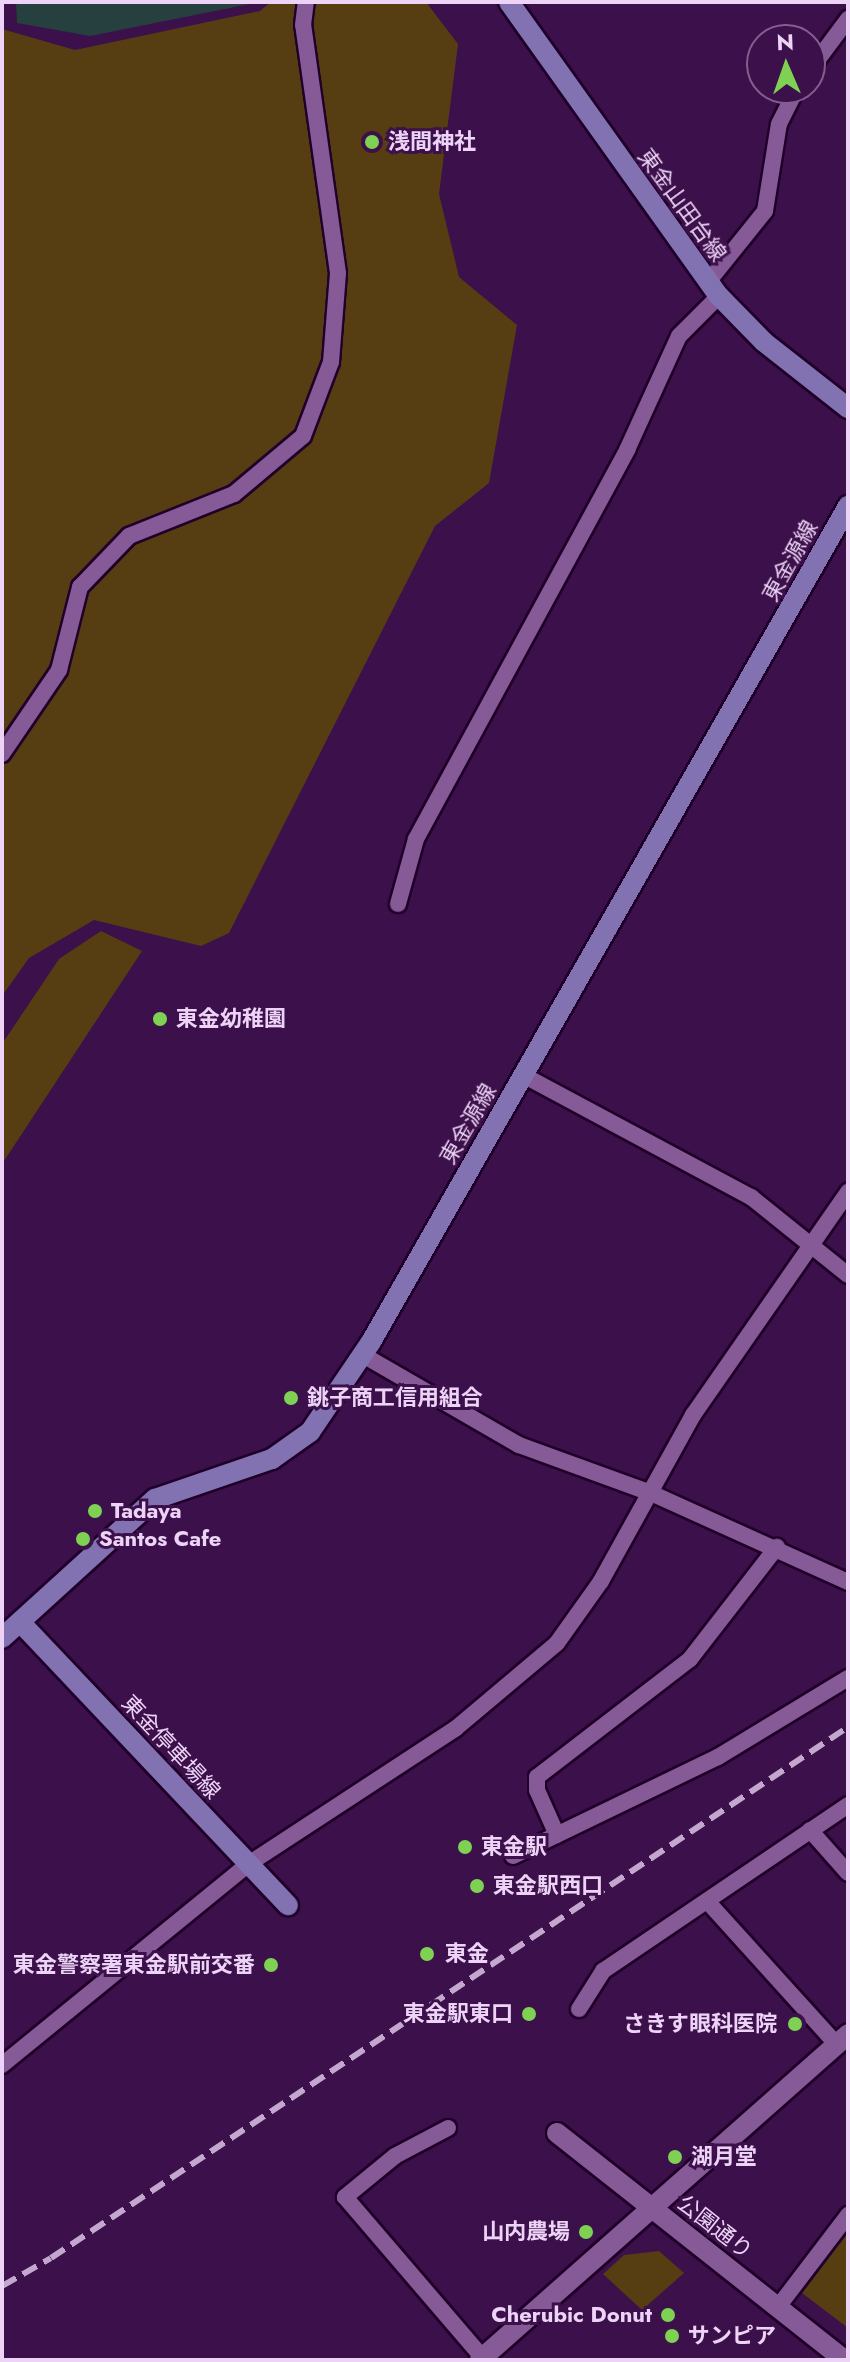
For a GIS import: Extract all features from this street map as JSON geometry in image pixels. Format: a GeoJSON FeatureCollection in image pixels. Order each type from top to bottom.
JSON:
{"type":"FeatureCollection","features":[{"type":"Feature","properties":{"kind":"main road","name":"東金山田台線"},"geometry":{"type":"LineString","coordinates":[[509,2],[713,289],[764,342],[848,408]]}},
{"type":"Feature","properties":{"kind":"main road","name":"東金源線"},"geometry":{"type":"LineString","coordinates":[[2,1638],[155,1499],[295,1447],[363,1355],[848,506]]}},
{"type":"Feature","properties":{"kind":"main road","name":"東金停車場線"},"geometry":{"type":"LineString","coordinates":[[20,1622],[288,1905]]}},
{"type":"Feature","properties":{"kind":"street"},"geometry":{"type":"LineString","coordinates":[[2,754],[59,670],[80,587],[129,536],[234,494],[303,436],[331,362],[338,273],[303,25],[306,2]]}},
{"type":"Feature","properties":{"kind":"street"},"geometry":{"type":"LineString","coordinates":[[826,49],[848,19]]}},
{"type":"Feature","properties":{"kind":"street"},"geometry":{"type":"LineString","coordinates":[[398,904],[416,839],[599,504],[679,336],[765,211],[779,124],[789,104]]}},
{"type":"Feature","properties":{"kind":"street"},"geometry":{"type":"LineString","coordinates":[[523,1075],[751,1197],[848,1275]]}},
{"type":"Feature","properties":{"kind":"street"},"geometry":{"type":"LineString","coordinates":[[2,2065],[247,1865],[455,1729],[548,1652],[601,1581],[693,1415],[848,1192]]}},
{"type":"Feature","properties":{"kind":"street"},"geometry":{"type":"LineString","coordinates":[[363,1355],[519,1445],[651,1493],[777,1547],[848,1582]]}},
{"type":"Feature","properties":{"kind":"street"},"geometry":{"type":"LineString","coordinates":[[557,1835],[537,1790],[537,1777],[690,1659],[777,1547]]}},
{"type":"Feature","properties":{"kind":"street"},"geometry":{"type":"LineString","coordinates":[[513,1856],[718,1757],[848,1678]]}},
{"type":"Feature","properties":{"kind":"street"},"geometry":{"type":"LineString","coordinates":[[579,2009],[603,1971],[848,1805]]}},
{"type":"Feature","properties":{"kind":"street"},"geometry":{"type":"LineString","coordinates":[[810,1830],[848,1873]]}},
{"type":"Feature","properties":{"kind":"street"},"geometry":{"type":"LineString","coordinates":[[448,2128],[395,2156],[345,2197],[482,2359],[842,2039],[707,1901]]}},
{"type":"Feature","properties":{"kind":"street","name":"公園通り"},"geometry":{"type":"LineString","coordinates":[[557,2133],[844,2360]]}},
{"type":"Feature","properties":{"kind":"street"},"geometry":{"type":"LineString","coordinates":[[778,2307],[848,2215]]}},
{"type":"Feature","properties":{"kind":"shaded area"},"geometry":{"type":"Polygon","coordinates":[[[16,2],[260,2],[90,36],[17,23],[16,2]]]}},
{"type":"Feature","properties":{"kind":"shaded area"},"geometry":{"type":"Polygon","coordinates":[[[271,2],[426,2],[458,44],[439,194],[459,277],[517,325],[489,483],[435,526],[229,933],[201,946],[94,920],[29,958],[2,996],[2,29],[75,50],[260,11],[271,2]]]}},
{"type":"Feature","properties":{"kind":"shaded area"},"geometry":{"type":"Polygon","coordinates":[[[101,931],[142,951],[2,1164],[2,1044],[59,959],[101,931]]]}},
{"type":"Feature","properties":{"kind":"shaded area"},"geometry":{"type":"Polygon","coordinates":[[[848,2231],[848,2328],[802,2293],[848,2231]]]}},
{"type":"Feature","properties":{"kind":"shaded area"},"geometry":{"type":"Polygon","coordinates":[[[659,2251],[684,2273],[642,2310],[603,2274],[624,2255],[659,2251]]]}},
{"type":"Feature","properties":{"kind":"railway"},"geometry":{"type":"LineString","coordinates":[[2,2286],[51,2258],[848,1727]]}},
{"type":"Feature","properties":{"kind":"place","name":"浅間神社"},"geometry":{"type":"Point","coordinates":[372,142]}},
{"type":"Feature","properties":{"kind":"place","name":"東金幼稚園"},"geometry":{"type":"Point","coordinates":[160,1019]}},
{"type":"Feature","properties":{"kind":"place","name":"銚子商工信用組合"},"geometry":{"type":"Point","coordinates":[291,1398]}},
{"type":"Feature","properties":{"kind":"place","name":"Tadaya"},"geometry":{"type":"Point","coordinates":[95,1511]}},
{"type":"Feature","properties":{"kind":"place","name":"Santos Cafe"},"geometry":{"type":"Point","coordinates":[83,1539]}},
{"type":"Feature","properties":{"kind":"place","name":"東金駅"},"geometry":{"type":"Point","coordinates":[465,1847]}},
{"type":"Feature","properties":{"kind":"place","name":"東金駅西口"},"geometry":{"type":"Point","coordinates":[477,1886]}},
{"type":"Feature","properties":{"kind":"place","name":"東金"},"geometry":{"type":"Point","coordinates":[427,1954]}},
{"type":"Feature","properties":{"kind":"place","name":"東金警察署東金駅前交番"},"geometry":{"type":"Point","coordinates":[271,1965]}},
{"type":"Feature","properties":{"kind":"place","name":"東金駅東口"},"geometry":{"type":"Point","coordinates":[529,2014]}},
{"type":"Feature","properties":{"kind":"place","name":"さきす眼科医院"},"geometry":{"type":"Point","coordinates":[795,2024]}},
{"type":"Feature","properties":{"kind":"place","name":"湖月堂"},"geometry":{"type":"Point","coordinates":[675,2157]}},
{"type":"Feature","properties":{"kind":"place","name":"山内農場"},"geometry":{"type":"Point","coordinates":[586,2232]}},
{"type":"Feature","properties":{"kind":"place","name":"Cherubic Donut"},"geometry":{"type":"Point","coordinates":[668,2315]}},
{"type":"Feature","properties":{"kind":"place","name":"サンピア"},"geometry":{"type":"Point","coordinates":[672,2336]}}]}
